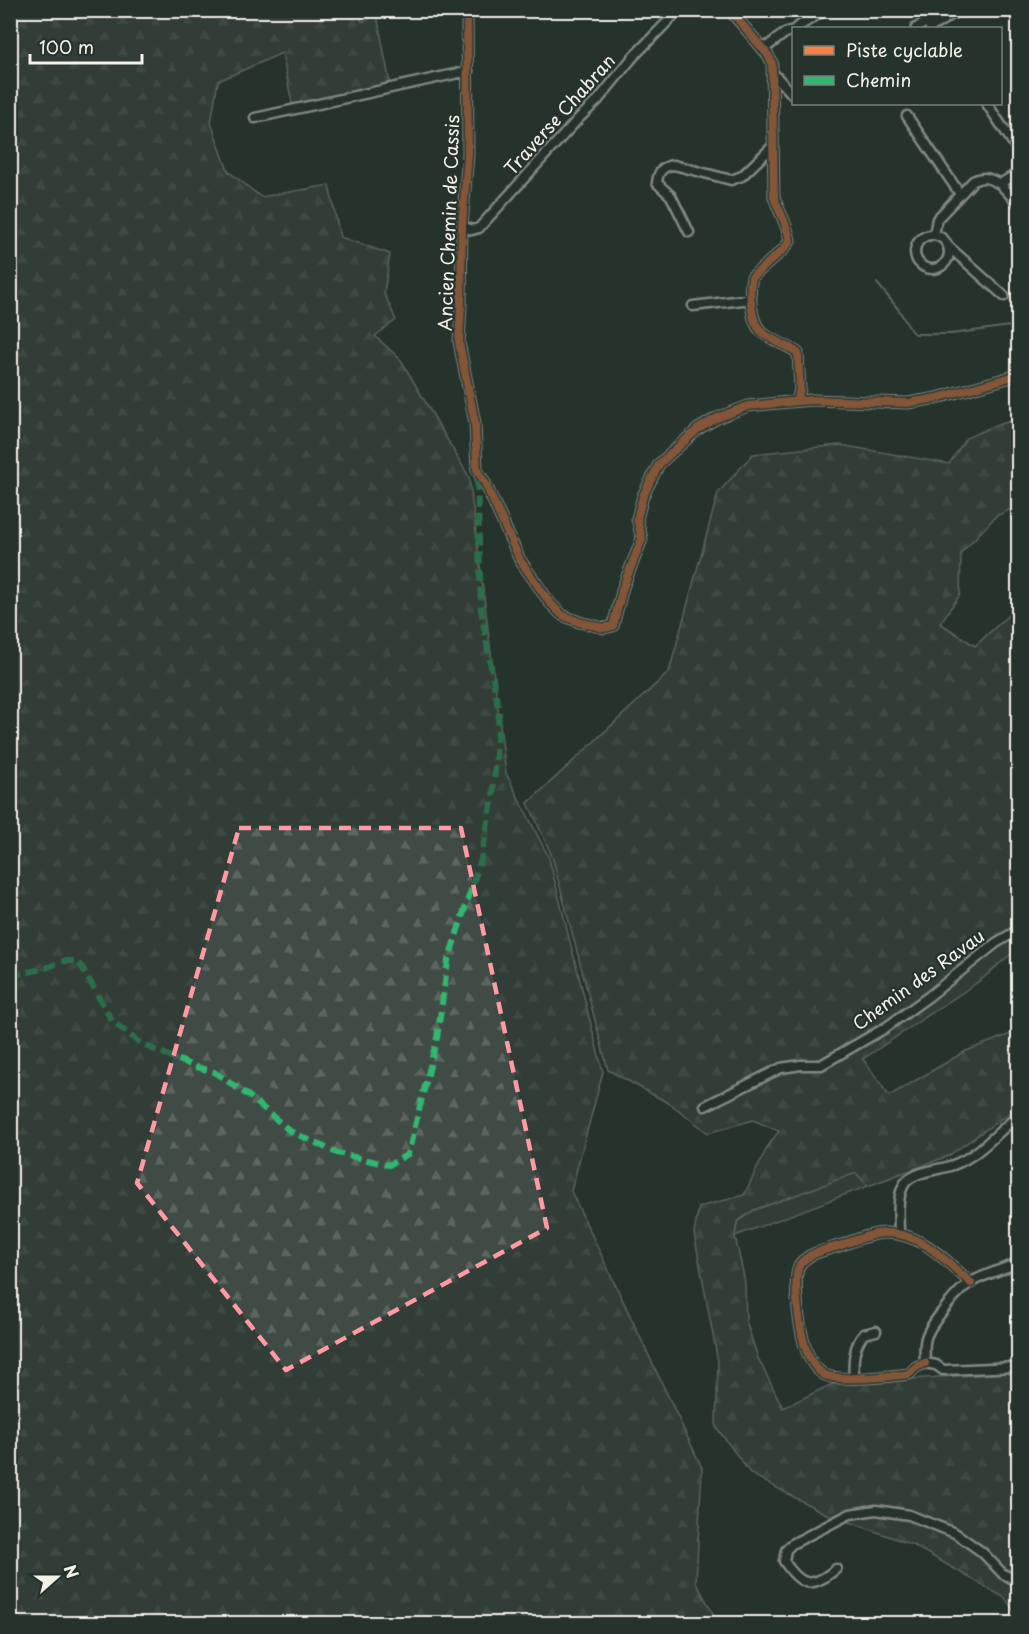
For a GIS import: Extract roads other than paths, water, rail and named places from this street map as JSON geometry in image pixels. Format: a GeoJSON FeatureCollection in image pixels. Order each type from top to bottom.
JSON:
{"type":"FeatureCollection","features":[{"type":"Feature","properties":{"kind":"street","name":"Ancien Chemin de Cassis"},"geometry":{"type":"LineString","coordinates":[[467,10],[468,154],[462,226],[459,342],[475,423],[477,470],[520,560],[550,603],[562,615],[579,622],[604,628],[613,626],[617,605],[642,539],[637,519],[642,496],[658,464],[698,429],[717,418],[748,406],[797,401]]}},
{"type":"Feature","properties":{"kind":"street","name":"Traverse Chabran"},"geometry":{"type":"LineString","coordinates":[[462,226],[472,231],[479,228],[598,100],[633,57],[679,10]]}},
{"type":"Feature","properties":{"kind":"street"},"geometry":{"type":"LineString","coordinates":[[730,10],[764,49],[772,63],[774,197],[789,230],[790,241],[752,277],[751,299],[756,322],[761,332],[798,352],[800,389],[797,401],[908,403],[937,398],[1018,375]]}},
{"type":"Feature","properties":{"kind":"street"},"geometry":{"type":"LineString","coordinates":[[798,27],[825,10]]}},
{"type":"Feature","properties":{"kind":"street"},"geometry":{"type":"LineString","coordinates":[[934,25],[946,11],[958,11]]}},
{"type":"Feature","properties":{"kind":"street"},"geometry":{"type":"LineString","coordinates":[[934,25],[958,11]]}},
{"type":"Feature","properties":{"kind":"street"},"geometry":{"type":"LineString","coordinates":[[764,49],[792,30]]}},
{"type":"Feature","properties":{"kind":"street"},"geometry":{"type":"LineString","coordinates":[[255,118],[468,71]]}},
{"type":"Feature","properties":{"kind":"street"},"geometry":{"type":"LineString","coordinates":[[773,74],[792,94]]}},
{"type":"Feature","properties":{"kind":"street"},"geometry":{"type":"LineString","coordinates":[[773,94],[792,96]]}},
{"type":"Feature","properties":{"kind":"street"},"geometry":{"type":"LineString","coordinates":[[988,105],[1018,150]]}},
{"type":"Feature","properties":{"kind":"street"},"geometry":{"type":"LineString","coordinates":[[907,116],[960,194]]}},
{"type":"Feature","properties":{"kind":"street"},"geometry":{"type":"LineString","coordinates":[[689,232],[671,196],[657,183],[660,171],[667,165],[674,165],[731,180],[742,176],[773,146]]}},
{"type":"Feature","properties":{"kind":"street"},"geometry":{"type":"LineString","coordinates":[[1000,184],[1018,173]]}},
{"type":"Feature","properties":{"kind":"street"},"geometry":{"type":"LineString","coordinates":[[934,235],[937,219],[960,194],[980,177],[986,177],[1000,184],[1018,203]]}},
{"type":"Feature","properties":{"kind":"street"},"geometry":{"type":"LineString","coordinates":[[948,246],[948,258],[940,267],[934,269],[922,265],[916,255],[918,243],[928,236],[940,237],[1004,296]]}},
{"type":"Feature","properties":{"kind":"street"},"geometry":{"type":"LineString","coordinates":[[693,306],[751,299]]}},
{"type":"Feature","properties":{"kind":"street","name":"Chemin des Ravau"},"geometry":{"type":"LineString","coordinates":[[705,1106],[781,1068],[821,1065],[885,1028],[996,943],[1018,930]]}},
{"type":"Feature","properties":{"kind":"street"},"geometry":{"type":"LineString","coordinates":[[899,1234],[899,1203],[905,1184],[914,1176],[953,1165],[968,1158],[1018,1118]]}},
{"type":"Feature","properties":{"kind":"street"},"geometry":{"type":"LineString","coordinates":[[971,1283],[928,1246],[915,1238],[899,1234],[885,1233],[867,1236],[811,1256],[801,1262],[796,1270],[796,1298],[806,1351],[813,1364],[822,1373],[835,1379],[909,1374],[916,1367],[926,1363],[936,1365],[943,1370],[1018,1367]]}},
{"type":"Feature","properties":{"kind":"street"},"geometry":{"type":"LineString","coordinates":[[926,1363],[924,1348],[927,1336],[959,1292],[971,1283],[1018,1263]]}},
{"type":"Feature","properties":{"kind":"street"},"geometry":{"type":"LineString","coordinates":[[854,1377],[853,1359],[857,1345],[864,1334],[876,1331]]}},
{"type":"Feature","properties":{"kind":"street"},"geometry":{"type":"LineString","coordinates":[[836,1569],[821,1581],[806,1583],[792,1574],[784,1561],[786,1550],[792,1544],[849,1514],[876,1510],[909,1515],[955,1533],[982,1552],[1003,1574],[1018,1581]]}},
{"type":"Feature","properties":{"kind":"waterway"},"geometry":{"type":"LineString","coordinates":[[722,10],[760,53]]}},
{"type":"Feature","properties":{"kind":"waterway"},"geometry":{"type":"LineString","coordinates":[[877,283],[915,334],[951,334],[1010,326],[1018,328]]}}]}
